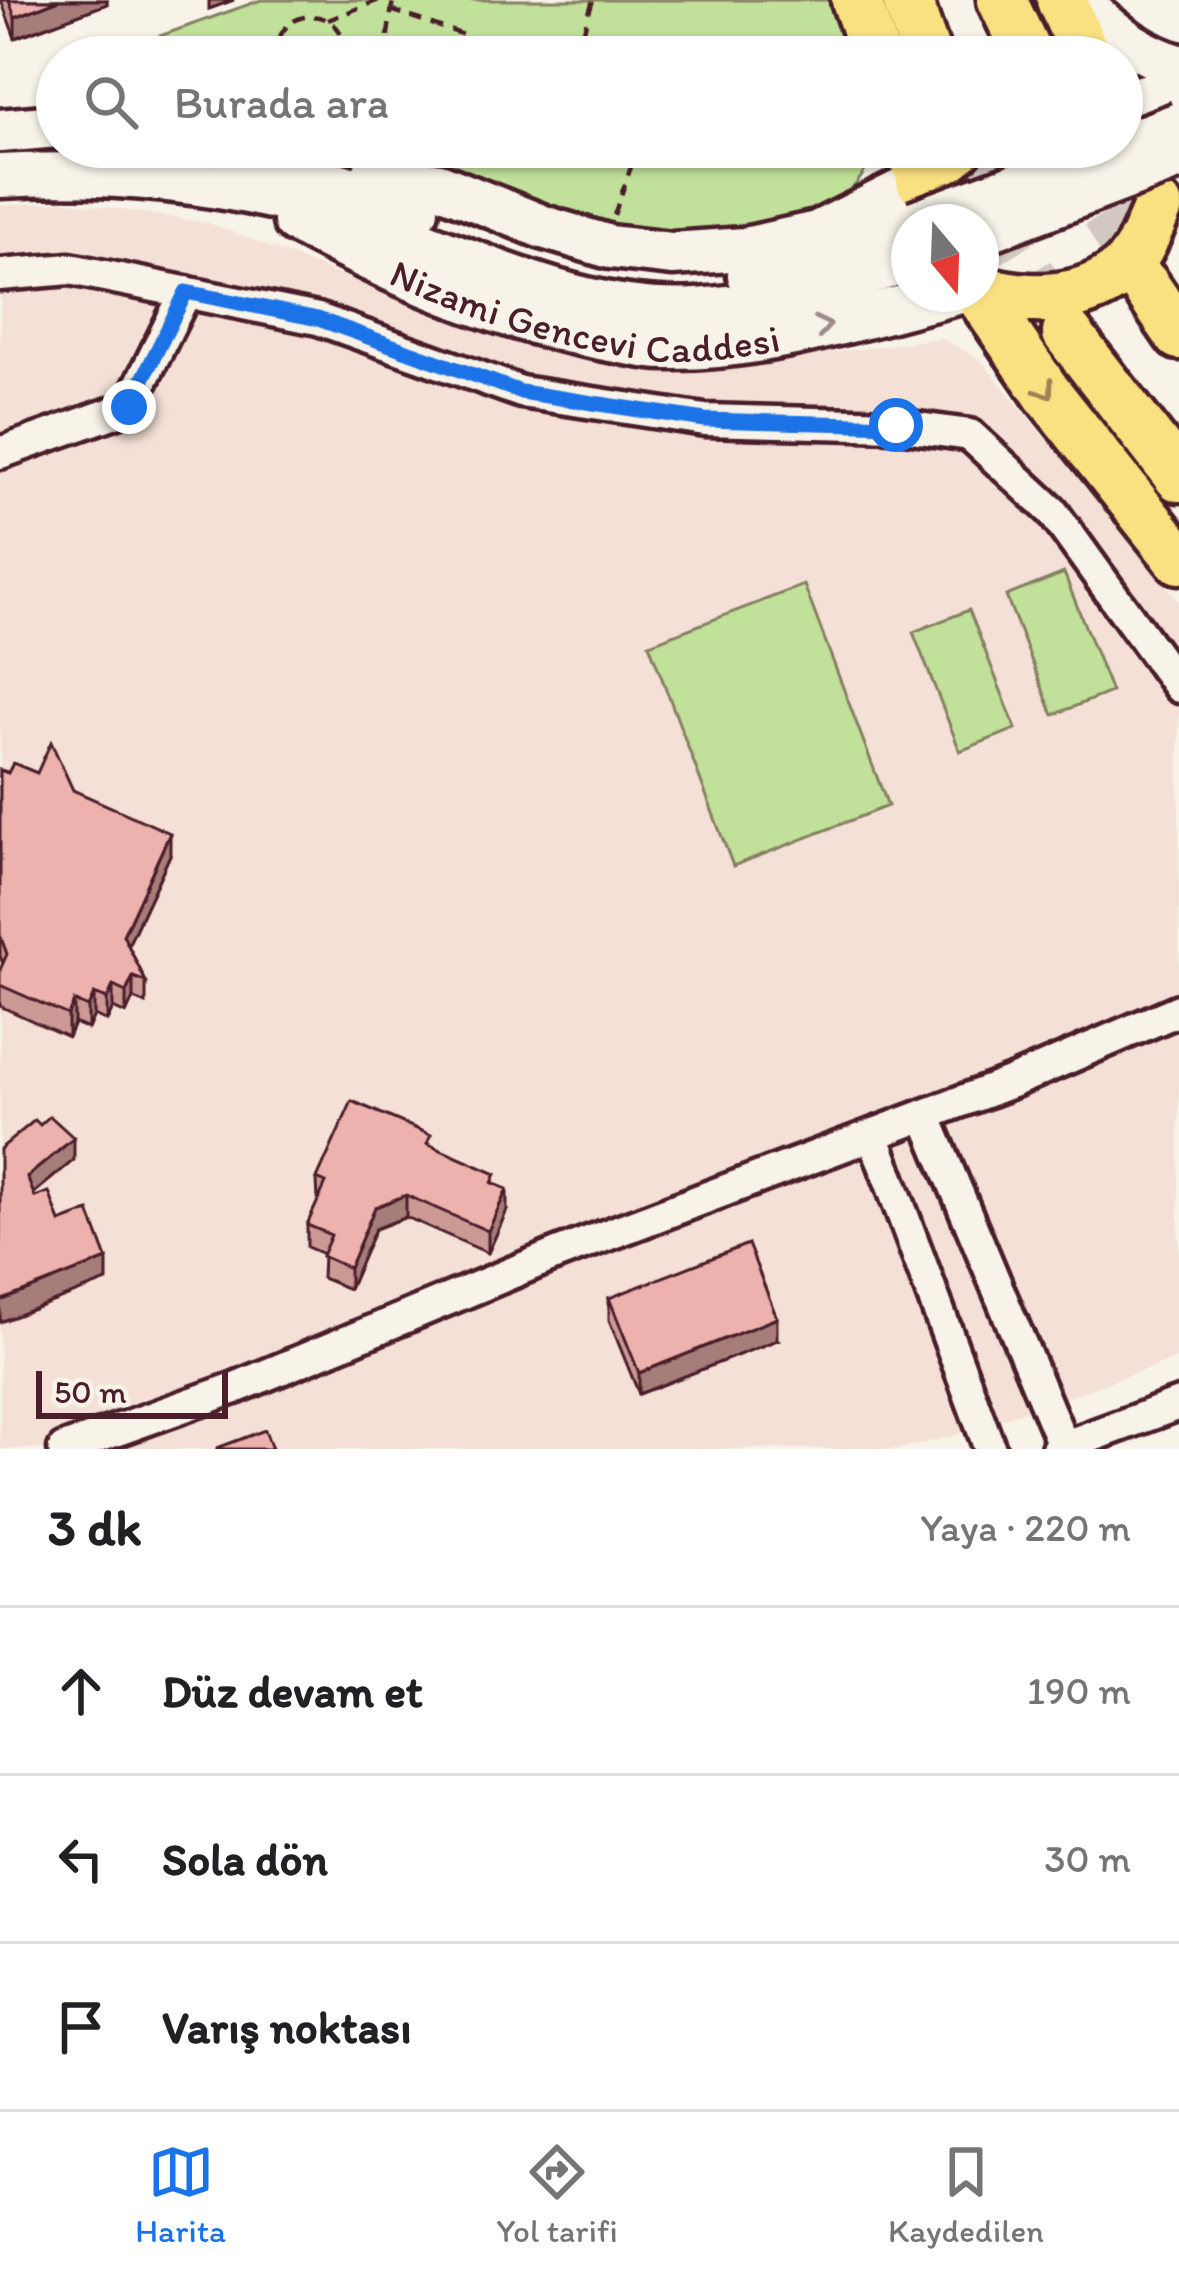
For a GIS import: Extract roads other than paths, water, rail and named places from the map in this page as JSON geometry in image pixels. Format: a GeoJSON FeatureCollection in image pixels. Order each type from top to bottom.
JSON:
{"type":"FeatureCollection","features":[{"type":"Feature","properties":{"kind":"main road"},"geometry":{"type":"LineString","coordinates":[[856,0],[869,36]]}},
{"type":"Feature","properties":{"kind":"main road"},"geometry":{"type":"LineString","coordinates":[[908,0],[919,36]]}},
{"type":"Feature","properties":{"kind":"main road"},"geometry":{"type":"LineString","coordinates":[[1001,0],[1019,36]]}},
{"type":"Feature","properties":{"kind":"main road"},"geometry":{"type":"LineString","coordinates":[[1060,0],[1076,36]]}},
{"type":"Feature","properties":{"kind":"main road"},"geometry":{"type":"LineString","coordinates":[[911,192],[937,168]]}},
{"type":"Feature","properties":{"kind":"main road"},"geometry":{"type":"LineString","coordinates":[[999,295],[1036,301],[1078,292],[1120,273],[1143,242],[1172,217],[1142,168]]}},
{"type":"Feature","properties":{"kind":"main road"},"geometry":{"type":"LineString","coordinates":[[1144,284],[1179,335]]}},
{"type":"Feature","properties":{"kind":"main road"},"geometry":{"type":"LineString","coordinates":[[993,312],[1047,393],[1179,559]]}},
{"type":"Feature","properties":{"kind":"main road"},"geometry":{"type":"LineString","coordinates":[[1067,333],[1179,477]]}},
{"type":"Feature","properties":{"kind":"street"},"geometry":{"type":"LineString","coordinates":[[1078,0],[1119,36]]}},
{"type":"Feature","properties":{"kind":"street"},"geometry":{"type":"LineString","coordinates":[[1143,50],[1179,66]]}},
{"type":"Feature","properties":{"kind":"street"},"geometry":{"type":"LineString","coordinates":[[1143,96],[1179,87]]}},
{"type":"Feature","properties":{"kind":"street"},"geometry":{"type":"LineString","coordinates":[[1143,137],[1179,124]]}},
{"type":"Feature","properties":{"kind":"street"},"geometry":{"type":"LineString","coordinates":[[0,131],[36,128]]}},
{"type":"Feature","properties":{"kind":"street"},"geometry":{"type":"LineString","coordinates":[[1143,167],[1179,158]]}},
{"type":"Feature","properties":{"kind":"street","name":"Nizami Gencevi Caddesi"},"geometry":{"type":"LineString","coordinates":[[0,176],[147,176],[201,168]]}},
{"type":"Feature","properties":{"kind":"street","name":"Nizami Gencevi Caddesi"},"geometry":{"type":"LineString","coordinates":[[241,168],[354,254],[500,314],[578,334],[662,348],[731,344],[891,308]]}},
{"type":"Feature","properties":{"kind":"street","name":"Nizami Gencevi Caddesi"},"geometry":{"type":"LineString","coordinates":[[249,168],[378,211],[628,281],[701,284],[785,268],[911,192]]}},
{"type":"Feature","properties":{"kind":"street","name":"Nizami Gencevi Caddesi"},"geometry":{"type":"LineString","coordinates":[[281,168],[440,185],[543,227],[604,245],[672,254],[745,249],[817,233],[911,192],[1039,194]]}},
{"type":"Feature","properties":{"kind":"street"},"geometry":{"type":"LineString","coordinates":[[999,220],[1083,168]]}},
{"type":"Feature","properties":{"kind":"street"},"geometry":{"type":"LineString","coordinates":[[1039,194],[1140,168]]}},
{"type":"Feature","properties":{"kind":"street","name":"Nizami Gencevi Caddesi"},"geometry":{"type":"LineString","coordinates":[[378,211],[540,287],[610,304],[693,311],[782,299],[891,265]]}},
{"type":"Feature","properties":{"kind":"street"},"geometry":{"type":"LineString","coordinates":[[0,275],[70,269],[318,319],[521,392],[705,420],[896,425],[970,436],[1052,511],[1179,687]]}},
{"type":"Feature","properties":{"kind":"street"},"geometry":{"type":"LineString","coordinates":[[0,453],[129,407],[186,292]]}},
{"type":"Feature","properties":{"kind":"street"},"geometry":{"type":"LineString","coordinates":[[64,1449],[235,1388],[557,1254],[925,1115],[1179,1010]]}},
{"type":"Feature","properties":{"kind":"street"},"geometry":{"type":"LineString","coordinates":[[925,1115],[1060,1448],[1179,1404]]}},
{"type":"Feature","properties":{"kind":"street"},"geometry":{"type":"LineString","coordinates":[[873,1135],[990,1449]]}},
{"type":"Feature","properties":{"kind":"tunnel"},"geometry":{"type":"LineString","coordinates":[[972,168],[991,211],[1066,331]]}},
{"type":"Feature","properties":{"kind":"tunnel"},"geometry":{"type":"LineString","coordinates":[[1082,168],[1144,284]]}}]}
